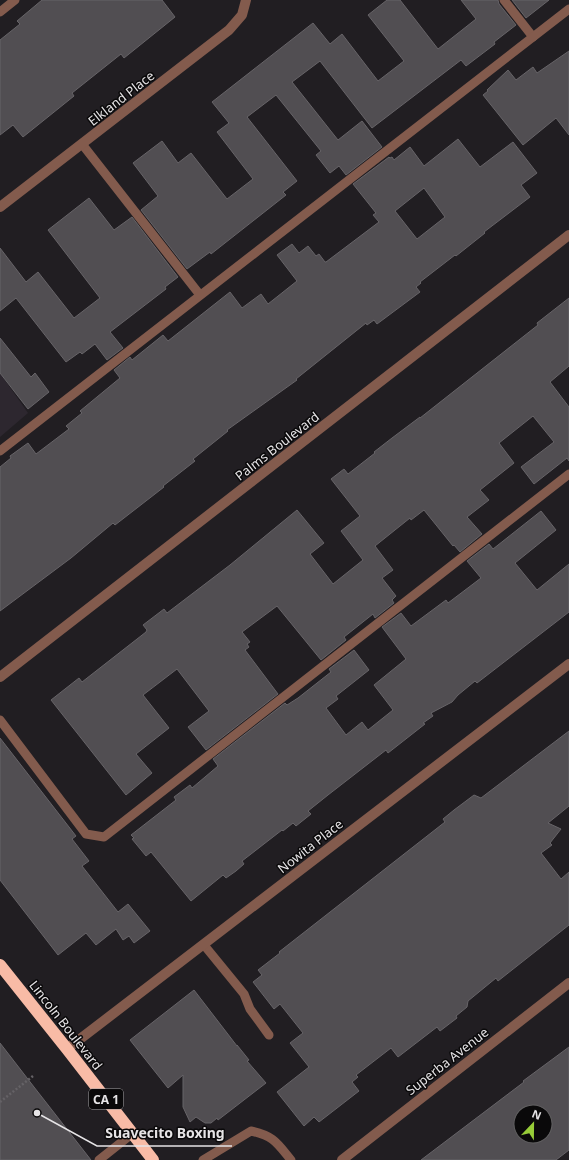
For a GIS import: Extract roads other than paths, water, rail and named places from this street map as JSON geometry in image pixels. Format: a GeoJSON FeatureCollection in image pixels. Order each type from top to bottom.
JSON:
{"type":"FeatureCollection","features":[{"type":"Feature","properties":{"kind":"highway","name":"Lincoln Boulevard"},"geometry":{"type":"LineString","coordinates":[[0,967],[68,1050],[153,1160]]}},
{"type":"Feature","properties":{"kind":"street","name":"Elkland Place"},"geometry":{"type":"LineString","coordinates":[[0,207],[229,30],[242,15],[246,0]]}},
{"type":"Feature","properties":{"kind":"street","name":"Palms Boulevard"},"geometry":{"type":"LineString","coordinates":[[0,677],[569,235]]}},
{"type":"Feature","properties":{"kind":"street","name":"Nowita Place"},"geometry":{"type":"LineString","coordinates":[[68,1050],[569,664]]}},
{"type":"Feature","properties":{"kind":"street","name":"Superba Avenue"},"geometry":{"type":"LineString","coordinates":[[342,1160],[569,983]]}},
{"type":"Feature","properties":{"kind":"lane"},"geometry":{"type":"LineString","coordinates":[[0,12],[15,0]]}},
{"type":"Feature","properties":{"kind":"lane"},"geometry":{"type":"LineString","coordinates":[[504,0],[533,37]]}},
{"type":"Feature","properties":{"kind":"lane"},"geometry":{"type":"LineString","coordinates":[[0,451],[569,9]]}},
{"type":"Feature","properties":{"kind":"lane"},"geometry":{"type":"LineString","coordinates":[[82,144],[200,295]]}},
{"type":"Feature","properties":{"kind":"lane"},"geometry":{"type":"LineString","coordinates":[[0,720],[86,834],[104,837],[569,474]]}},
{"type":"Feature","properties":{"kind":"lane"},"geometry":{"type":"LineString","coordinates":[[204,944],[244,994],[250,1009],[269,1035]]}},
{"type":"Feature","properties":{"kind":"lane"},"geometry":{"type":"LineString","coordinates":[[203,1160],[251,1130],[272,1138],[292,1160]]}},
{"type":"Feature","properties":{"kind":"lane"},"geometry":{"type":"LineString","coordinates":[[99,1160],[133,1133]]}},
{"type":"Feature","properties":{"kind":"place","name":"Suavecito Boxing"},"geometry":{"type":"Point","coordinates":[37,1113]}}]}
